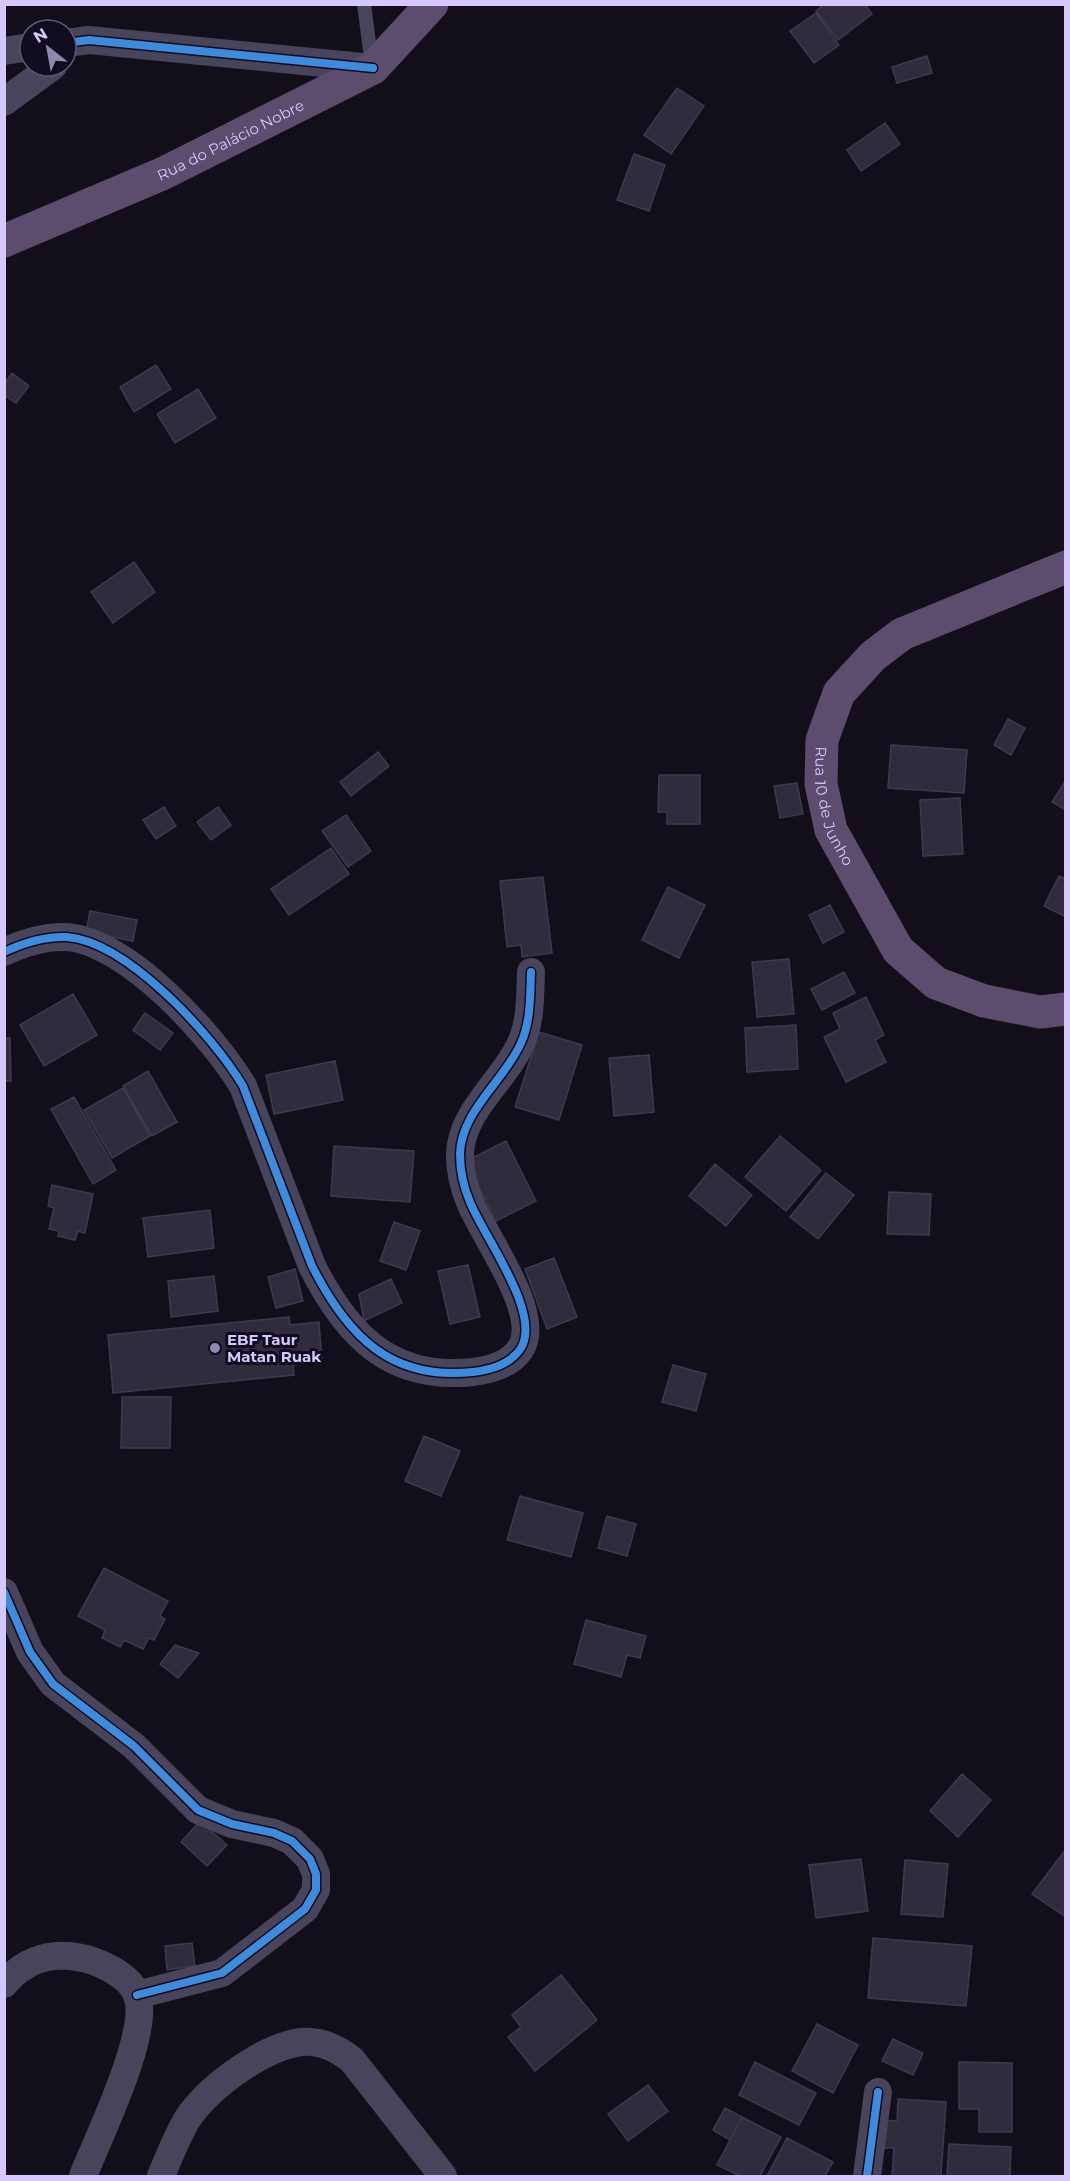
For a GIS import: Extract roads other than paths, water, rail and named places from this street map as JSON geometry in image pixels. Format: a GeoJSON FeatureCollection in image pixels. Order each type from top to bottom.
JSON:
{"type":"FeatureCollection","features":[{"type":"Feature","properties":{"kind":"main road","name":"Rua do Palácio Nobre"},"geometry":{"type":"LineString","coordinates":[[4,241],[164,173],[373,68],[432,4]]}},
{"type":"Feature","properties":{"kind":"main road","name":"Rua 10 de Junho"},"geometry":{"type":"LineString","coordinates":[[1065,567],[903,634],[873,656],[839,693],[822,740],[821,784],[831,830],[898,950],[936,983],[984,1001],[1040,1012],[1065,1009]]}},
{"type":"Feature","properties":{"kind":"street"},"geometry":{"type":"LineString","coordinates":[[78,41],[373,68]]}},
{"type":"Feature","properties":{"kind":"street"},"geometry":{"type":"LineString","coordinates":[[4,102],[37,78]]}},
{"type":"Feature","properties":{"kind":"street"},"geometry":{"type":"LineString","coordinates":[[4,952],[35,940],[68,937],[95,946],[122,960],[153,982],[189,1015],[229,1062],[243,1086],[312,1266],[325,1292],[352,1330],[386,1357],[408,1367],[458,1373],[496,1367],[511,1360],[521,1348],[526,1332],[524,1316],[516,1291],[470,1202],[464,1183],[460,1154],[469,1122],[513,1059],[522,1042],[528,1018],[531,972]]}},
{"type":"Feature","properties":{"kind":"street"},"geometry":{"type":"LineString","coordinates":[[4,1592],[30,1652],[53,1684],[134,1746],[198,1810],[232,1824],[274,1833],[292,1841],[310,1859],[316,1874],[316,1890],[305,1909],[222,1973],[137,1995]]}},
{"type":"Feature","properties":{"kind":"street"},"geometry":{"type":"LineString","coordinates":[[4,1984],[30,1962],[46,1956],[63,1955],[80,1957],[112,1970],[132,1987],[137,1995],[140,2023],[128,2065],[83,2176]]}},
{"type":"Feature","properties":{"kind":"street"},"geometry":{"type":"LineString","coordinates":[[161,2176],[188,2118],[215,2086],[264,2056],[301,2042],[335,2047],[351,2060],[443,2176]]}},
{"type":"Feature","properties":{"kind":"street"},"geometry":{"type":"LineString","coordinates":[[867,2176],[878,2092]]}},
{"type":"Feature","properties":{"kind":"lane"},"geometry":{"type":"LineString","coordinates":[[364,4],[373,68]]}},
{"type":"Feature","properties":{"kind":"place","name":"EBF Taur Matan Ruak"},"geometry":{"type":"Point","coordinates":[215,1348]}}]}
